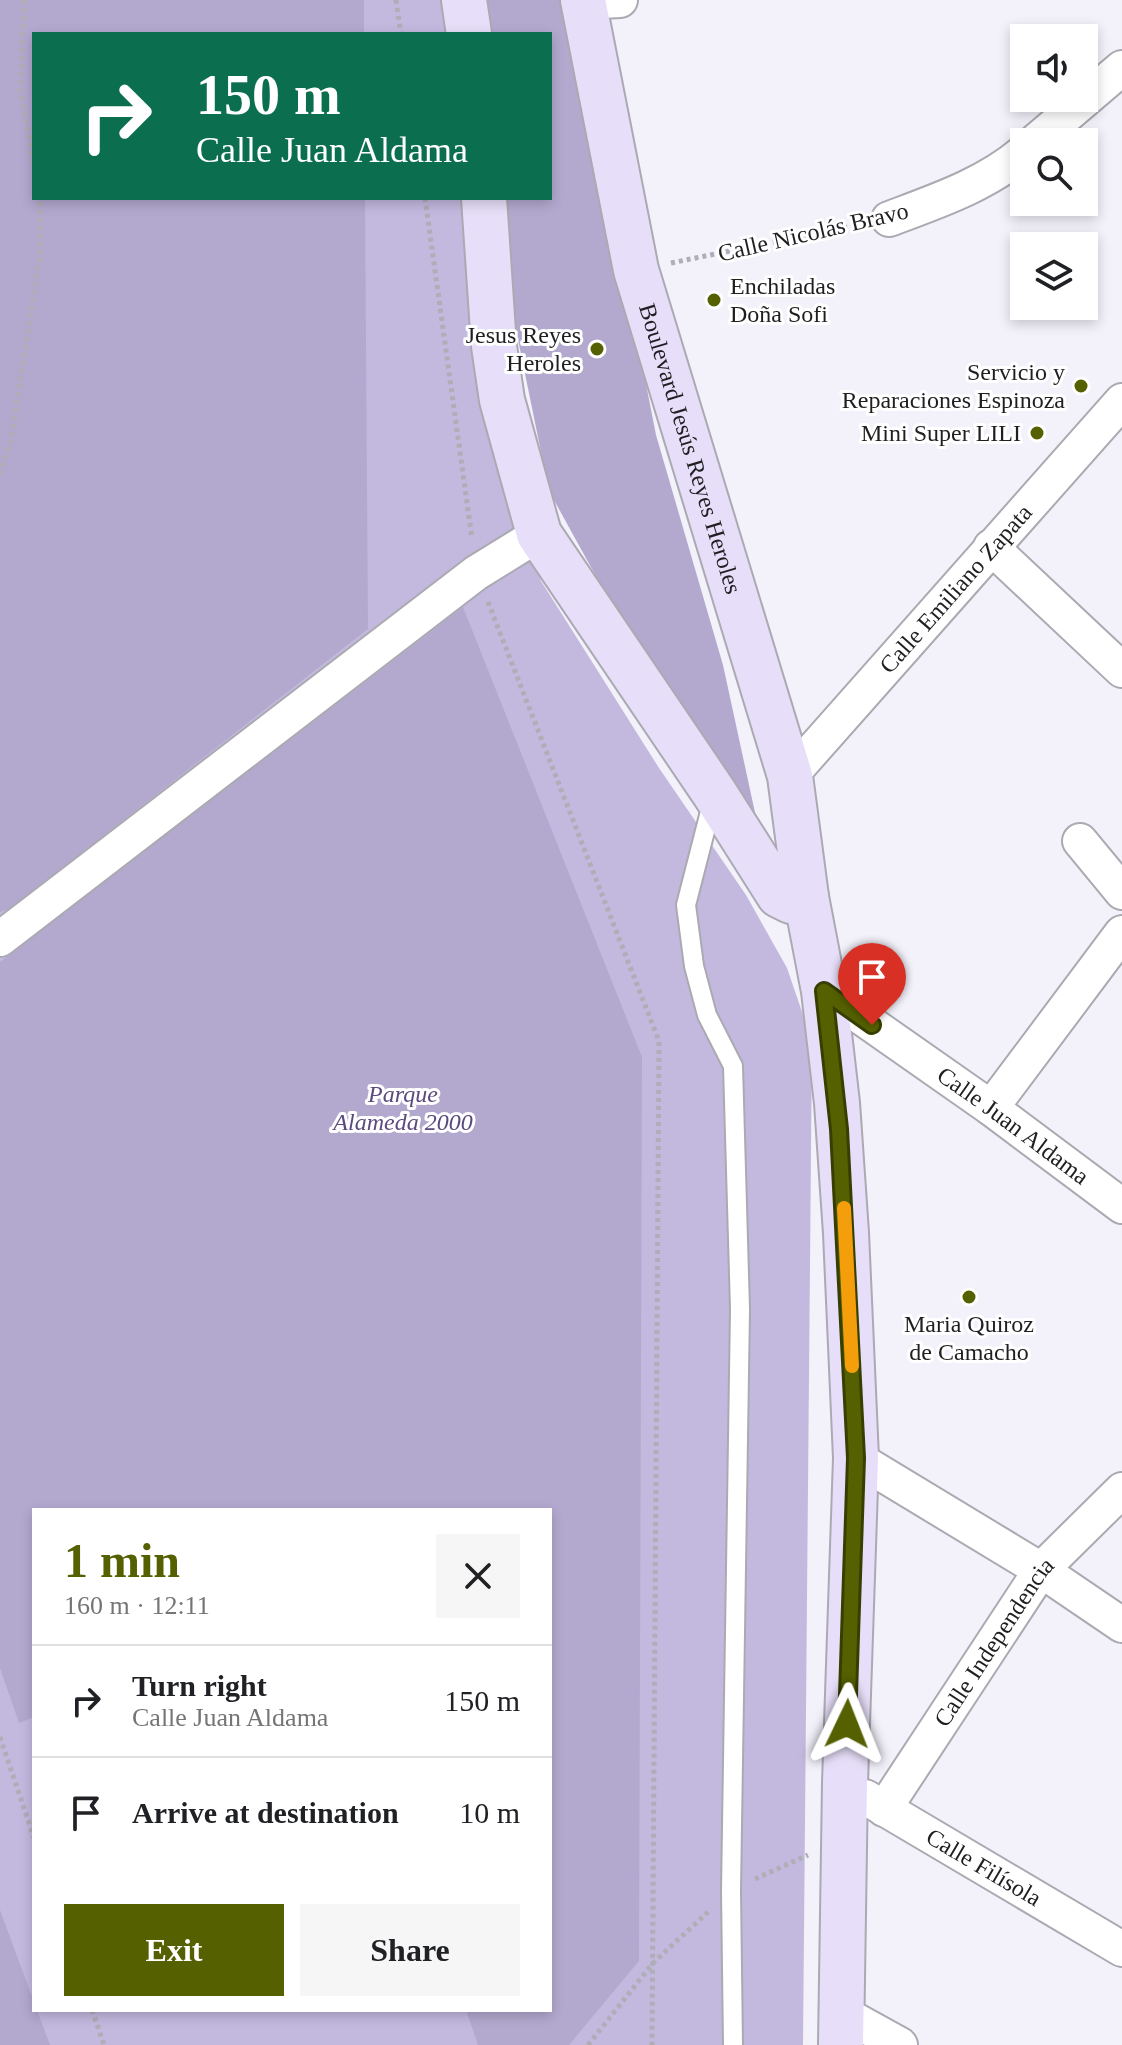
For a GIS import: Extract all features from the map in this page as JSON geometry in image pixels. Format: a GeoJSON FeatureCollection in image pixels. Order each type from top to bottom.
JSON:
{"type":"FeatureCollection","features":[{"type":"Feature","properties":{"kind":"main road"},"geometry":{"type":"LineString","coordinates":[[464,0],[469,32]]}},
{"type":"Feature","properties":{"kind":"main road","name":"Boulevard Jesús Reyes Heroles"},"geometry":{"type":"LineString","coordinates":[[595,1],[636,270],[790,776],[806,897],[824,991],[839,1132],[856,1458],[845,1783],[841,2029]]}},
{"type":"Feature","properties":{"kind":"main road"},"geometry":{"type":"LineString","coordinates":[[484,200],[494,346],[502,400],[539,534],[715,794],[779,895],[791,901],[806,897]]}},
{"type":"Feature","properties":{"kind":"street"},"geometry":{"type":"LineString","coordinates":[[1051,128],[1122,68]]}},
{"type":"Feature","properties":{"kind":"street","name":"Calle Nicolás Bravo"},"geometry":{"type":"LineString","coordinates":[[889,219],[963,191],[1010,162]]}},
{"type":"Feature","properties":{"kind":"street","name":"Calle Emiliano Zapata"},"geometry":{"type":"LineString","coordinates":[[790,776],[1122,401]]}},
{"type":"Feature","properties":{"kind":"street"},"geometry":{"type":"LineString","coordinates":[[0,939],[476,573],[539,534]]}},
{"type":"Feature","properties":{"kind":"street"},"geometry":{"type":"LineString","coordinates":[[991,547],[1122,670]]}},
{"type":"Feature","properties":{"kind":"street"},"geometry":{"type":"LineString","coordinates":[[1080,841],[1122,892]]}},
{"type":"Feature","properties":{"kind":"street"},"geometry":{"type":"LineString","coordinates":[[991,1108],[1122,933]]}},
{"type":"Feature","properties":{"kind":"street","name":"Calle Juan Aldama"},"geometry":{"type":"LineString","coordinates":[[824,991],[1117,1192]]}},
{"type":"Feature","properties":{"kind":"street"},"geometry":{"type":"LineString","coordinates":[[856,1458],[1041,1570],[1122,1625]]}},
{"type":"Feature","properties":{"kind":"street","name":"Calle Independencia"},"geometry":{"type":"LineString","coordinates":[[884,1809],[1041,1570],[1122,1490]]}},
{"type":"Feature","properties":{"kind":"street","name":"Calle Filísola"},"geometry":{"type":"LineString","coordinates":[[845,1783],[1122,1949]]}},
{"type":"Feature","properties":{"kind":"street"},"geometry":{"type":"LineString","coordinates":[[841,2029],[900,2045]]}},
{"type":"Feature","properties":{"kind":"lane"},"geometry":{"type":"LineString","coordinates":[[715,794],[686,905],[694,966],[707,1015],[733,1066],[740,1309],[731,1891],[733,2045]]}},
{"type":"Feature","properties":{"kind":"path"},"geometry":{"type":"LineString","coordinates":[[24,0],[20,91],[32,155]]}},
{"type":"Feature","properties":{"kind":"path"},"geometry":{"type":"LineString","coordinates":[[396,0],[401,32]]}},
{"type":"Feature","properties":{"kind":"path"},"geometry":{"type":"LineString","coordinates":[[0,474],[11,440],[40,255],[40,200]]}},
{"type":"Feature","properties":{"kind":"path"},"geometry":{"type":"LineString","coordinates":[[425,200],[476,573],[659,1041],[652,2045]]}},
{"type":"Feature","properties":{"kind":"path","name":"Calle Nicolás Bravo"},"geometry":{"type":"LineString","coordinates":[[636,270],[889,219]]}},
{"type":"Feature","properties":{"kind":"path"},"geometry":{"type":"LineString","coordinates":[[0,1737],[32,1832]]}},
{"type":"Feature","properties":{"kind":"path"},"geometry":{"type":"LineString","coordinates":[[588,2045],[653,1963],[731,1891],[845,1838]]}},
{"type":"Feature","properties":{"kind":"path"},"geometry":{"type":"LineString","coordinates":[[93,2012],[104,2045]]}},
{"type":"Feature","properties":{"kind":"green space","name":"Parque Alameda 2000"},"geometry":{"type":"Polygon","coordinates":[[[0,0],[456,0],[462,32],[32,32],[32,200],[471,200],[479,378],[541,581],[659,768],[746,895],[787,968],[812,1041],[803,2045],[0,2045],[0,0]]]}},
{"type":"Feature","properties":{"kind":"green space"},"geometry":{"type":"Polygon","coordinates":[[[0,0],[364,0],[364,32],[32,32],[32,200],[365,200],[368,629],[11,908],[0,912],[0,0]]]}},
{"type":"Feature","properties":{"kind":"green space"},"geometry":{"type":"Polygon","coordinates":[[[484,0],[571,0],[656,435],[723,665],[759,831],[641,658],[549,491],[513,315],[502,200],[552,200],[552,32],[486,32],[484,0]]]}},
{"type":"Feature","properties":{"kind":"green space"},"geometry":{"type":"Polygon","coordinates":[[[463,607],[642,1057],[639,1961],[569,2045],[478,2045],[467,2012],[552,2012],[552,1508],[32,1508],[32,1718],[19,1723],[0,1668],[0,962],[463,607]]]}},
{"type":"Feature","properties":{"kind":"green space"},"geometry":{"type":"Polygon","coordinates":[[[0,1910],[32,1997],[32,2012],[38,2012],[50,2045],[0,2045],[0,1910]]]}},
{"type":"Feature","properties":{"kind":"slow traffic"},"geometry":{"type":"LineString","coordinates":[[844,1208],[852,1366]]}},
{"type":"Feature","properties":{"kind":"place","name":"Enchiladas Doña Sofi"},"geometry":{"type":"Point","coordinates":[714,300]}},
{"type":"Feature","properties":{"kind":"place","name":"Jesus Reyes Heroles"},"geometry":{"type":"Point","coordinates":[597,349]}},
{"type":"Feature","properties":{"kind":"place","name":"Servicio y Reparaciones Espinoza"},"geometry":{"type":"Point","coordinates":[1081,386]}},
{"type":"Feature","properties":{"kind":"place","name":"Mini Super LILI"},"geometry":{"type":"Point","coordinates":[1037,433]}},
{"type":"Feature","properties":{"kind":"place","name":"Maria Quiroz de Camacho"},"geometry":{"type":"Point","coordinates":[969,1297]}},
{"type":"Feature","properties":{"kind":"route"},"geometry":{"type":"LineString","coordinates":[[847,1724],[856,1458],[839,1129],[824,991],[872,1025]]}}]}
